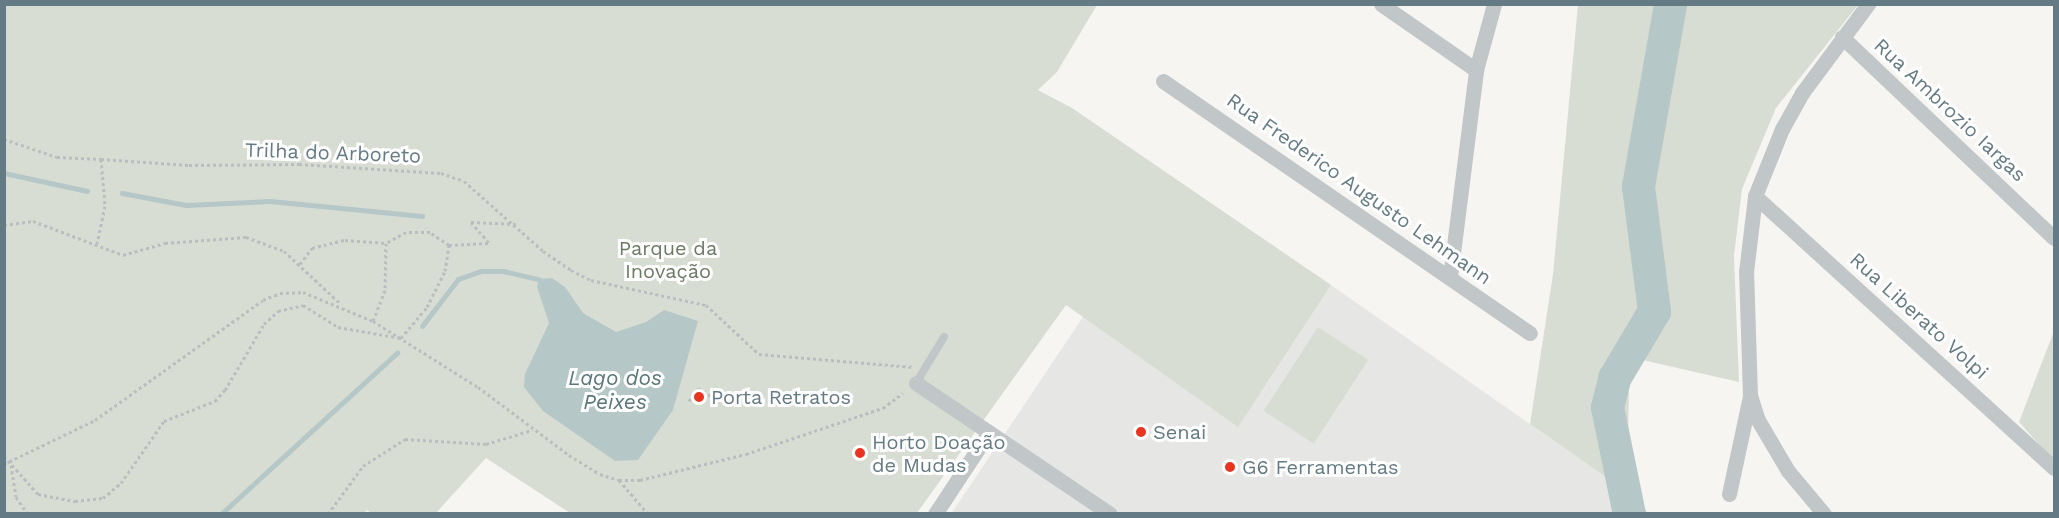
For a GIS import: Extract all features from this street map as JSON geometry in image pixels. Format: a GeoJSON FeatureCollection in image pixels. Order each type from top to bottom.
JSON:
{"type":"FeatureCollection","features":[{"type":"Feature","properties":{"kind":"street"},"geometry":{"type":"LineString","coordinates":[[1381,4],[1476,70]]}},
{"type":"Feature","properties":{"kind":"street"},"geometry":{"type":"LineString","coordinates":[[1450,277],[1476,70],[1494,4]]}},
{"type":"Feature","properties":{"kind":"street"},"geometry":{"type":"LineString","coordinates":[[1729,494],[1750,396],[1746,272],[1755,196],[1802,93],[1868,4]]}},
{"type":"Feature","properties":{"kind":"street","name":"Rua Ambrozio Iargas"},"geometry":{"type":"LineString","coordinates":[[1842,37],[2055,238]]}},
{"type":"Feature","properties":{"kind":"street","name":"Rua Frederico Augusto Lehmann"},"geometry":{"type":"LineString","coordinates":[[1163,81],[1530,333]]}},
{"type":"Feature","properties":{"kind":"street","name":"Rua Liberato Volpi"},"geometry":{"type":"LineString","coordinates":[[1755,196],[2055,468]]}},
{"type":"Feature","properties":{"kind":"street"},"geometry":{"type":"LineString","coordinates":[[920,377],[989,432],[1110,513]]}},
{"type":"Feature","properties":{"kind":"street"},"geometry":{"type":"LineString","coordinates":[[1750,396],[1758,420],[1788,471],[1824,513]]}},
{"type":"Feature","properties":{"kind":"street"},"geometry":{"type":"LineString","coordinates":[[935,513],[989,432]]}},
{"type":"Feature","properties":{"kind":"lane"},"geometry":{"type":"LineString","coordinates":[[920,377],[944,337]]}},
{"type":"Feature","properties":{"kind":"path","name":"Trilha do Arboreto"},"geometry":{"type":"LineString","coordinates":[[4,139],[57,157],[189,165],[311,165],[441,174],[464,181],[516,224],[543,251],[591,280],[706,305],[759,354],[907,364],[920,377]]}},
{"type":"Feature","properties":{"kind":"path"},"geometry":{"type":"LineString","coordinates":[[98,243],[105,206],[101,159]]}},
{"type":"Feature","properties":{"kind":"path"},"geometry":{"type":"LineString","coordinates":[[4,225],[33,221],[98,243],[123,255],[165,243],[246,237],[284,251],[342,305]]}},
{"type":"Feature","properties":{"kind":"path"},"geometry":{"type":"LineString","coordinates":[[300,264],[312,248],[345,240],[386,243],[406,232],[430,232],[449,245],[489,243],[471,222],[516,224]]}},
{"type":"Feature","properties":{"kind":"path"},"geometry":{"type":"LineString","coordinates":[[373,321],[385,290],[386,243]]}},
{"type":"Feature","properties":{"kind":"path"},"geometry":{"type":"LineString","coordinates":[[402,338],[427,307],[445,271],[449,245]]}},
{"type":"Feature","properties":{"kind":"path"},"geometry":{"type":"LineString","coordinates":[[4,464],[11,463],[95,420],[263,300],[280,293],[303,292],[342,305],[373,321],[478,387],[532,430],[600,474],[619,480],[640,480],[746,454],[883,408],[920,377]]}},
{"type":"Feature","properties":{"kind":"path"},"geometry":{"type":"LineString","coordinates":[[4,456],[38,494],[75,501],[103,498],[121,483],[164,421],[215,401],[239,370],[264,324],[289,307],[303,306],[314,310],[338,327],[402,338]]}},
{"type":"Feature","properties":{"kind":"path"},"geometry":{"type":"LineString","coordinates":[[689,401],[698,388],[720,402]]}},
{"type":"Feature","properties":{"kind":"path"},"geometry":{"type":"LineString","coordinates":[[328,513],[363,466],[405,439],[486,444],[532,430]]}},
{"type":"Feature","properties":{"kind":"path"},"geometry":{"type":"LineString","coordinates":[[11,463],[16,497],[28,513]]}},
{"type":"Feature","properties":{"kind":"path"},"geometry":{"type":"LineString","coordinates":[[619,480],[648,513]]}},
{"type":"Feature","properties":{"kind":"shaded area"},"geometry":{"type":"Polygon","coordinates":[[[1331,285],[1627,492],[1648,513],[951,514],[1083,317],[1238,426],[1331,285]]]}},
{"type":"Feature","properties":{"kind":"green space","name":"Parque da Inovação"},"geometry":{"type":"Polygon","coordinates":[[[5,5],[1097,5],[1057,72],[1038,90],[1072,108],[1331,285],[1238,427],[1066,305],[917,513],[570,513],[486,458],[436,513],[373,514],[367,510],[363,514],[5,513],[5,5]]]}},
{"type":"Feature","properties":{"kind":"green space"},"geometry":{"type":"Polygon","coordinates":[[[1578,5],[1858,5],[1776,108],[1742,189],[1734,256],[1739,382],[1638,359],[1629,389],[1627,492],[1530,424],[1553,274],[1578,5]]]}},
{"type":"Feature","properties":{"kind":"green space"},"geometry":{"type":"Polygon","coordinates":[[[1318,327],[1368,360],[1314,444],[1264,411],[1318,327]]]}},
{"type":"Feature","properties":{"kind":"green space"},"geometry":{"type":"Polygon","coordinates":[[[2054,331],[2054,461],[2019,422],[2054,331]]]}},
{"type":"Feature","properties":{"kind":"green space"},"geometry":{"type":"Polygon","coordinates":[[[1627,492],[1648,513],[1629,513],[1627,492]]]}},
{"type":"Feature","properties":{"kind":"water","name":"Lago dos Peixes"},"geometry":{"type":"Polygon","coordinates":[[[552,278],[565,287],[583,313],[616,332],[646,322],[664,310],[698,321],[673,410],[638,460],[615,461],[543,411],[524,387],[525,374],[549,323],[537,287],[539,279],[552,278]]]}},
{"type":"Feature","properties":{"kind":"waterway"},"geometry":{"type":"LineString","coordinates":[[1629,514],[1607,407],[1614,378],[1654,311],[1638,186],[1670,4]]}},
{"type":"Feature","properties":{"kind":"waterway"},"geometry":{"type":"LineString","coordinates":[[4,173],[87,191]]}},
{"type":"Feature","properties":{"kind":"waterway"},"geometry":{"type":"LineString","coordinates":[[122,193],[186,205],[270,201],[422,216]]}},
{"type":"Feature","properties":{"kind":"waterway"},"geometry":{"type":"LineString","coordinates":[[422,326],[458,279],[481,271],[503,271],[539,279]]}},
{"type":"Feature","properties":{"kind":"waterway"},"geometry":{"type":"LineString","coordinates":[[221,514],[397,353]]}},
{"type":"Feature","properties":{"kind":"place","name":"Porta Retratos"},"geometry":{"type":"Point","coordinates":[699,397]}},
{"type":"Feature","properties":{"kind":"place","name":"Senai"},"geometry":{"type":"Point","coordinates":[1141,432]}},
{"type":"Feature","properties":{"kind":"place","name":"Horto Doação de Mudas"},"geometry":{"type":"Point","coordinates":[860,453]}},
{"type":"Feature","properties":{"kind":"place","name":"G6 Ferramentas"},"geometry":{"type":"Point","coordinates":[1230,467]}}]}
